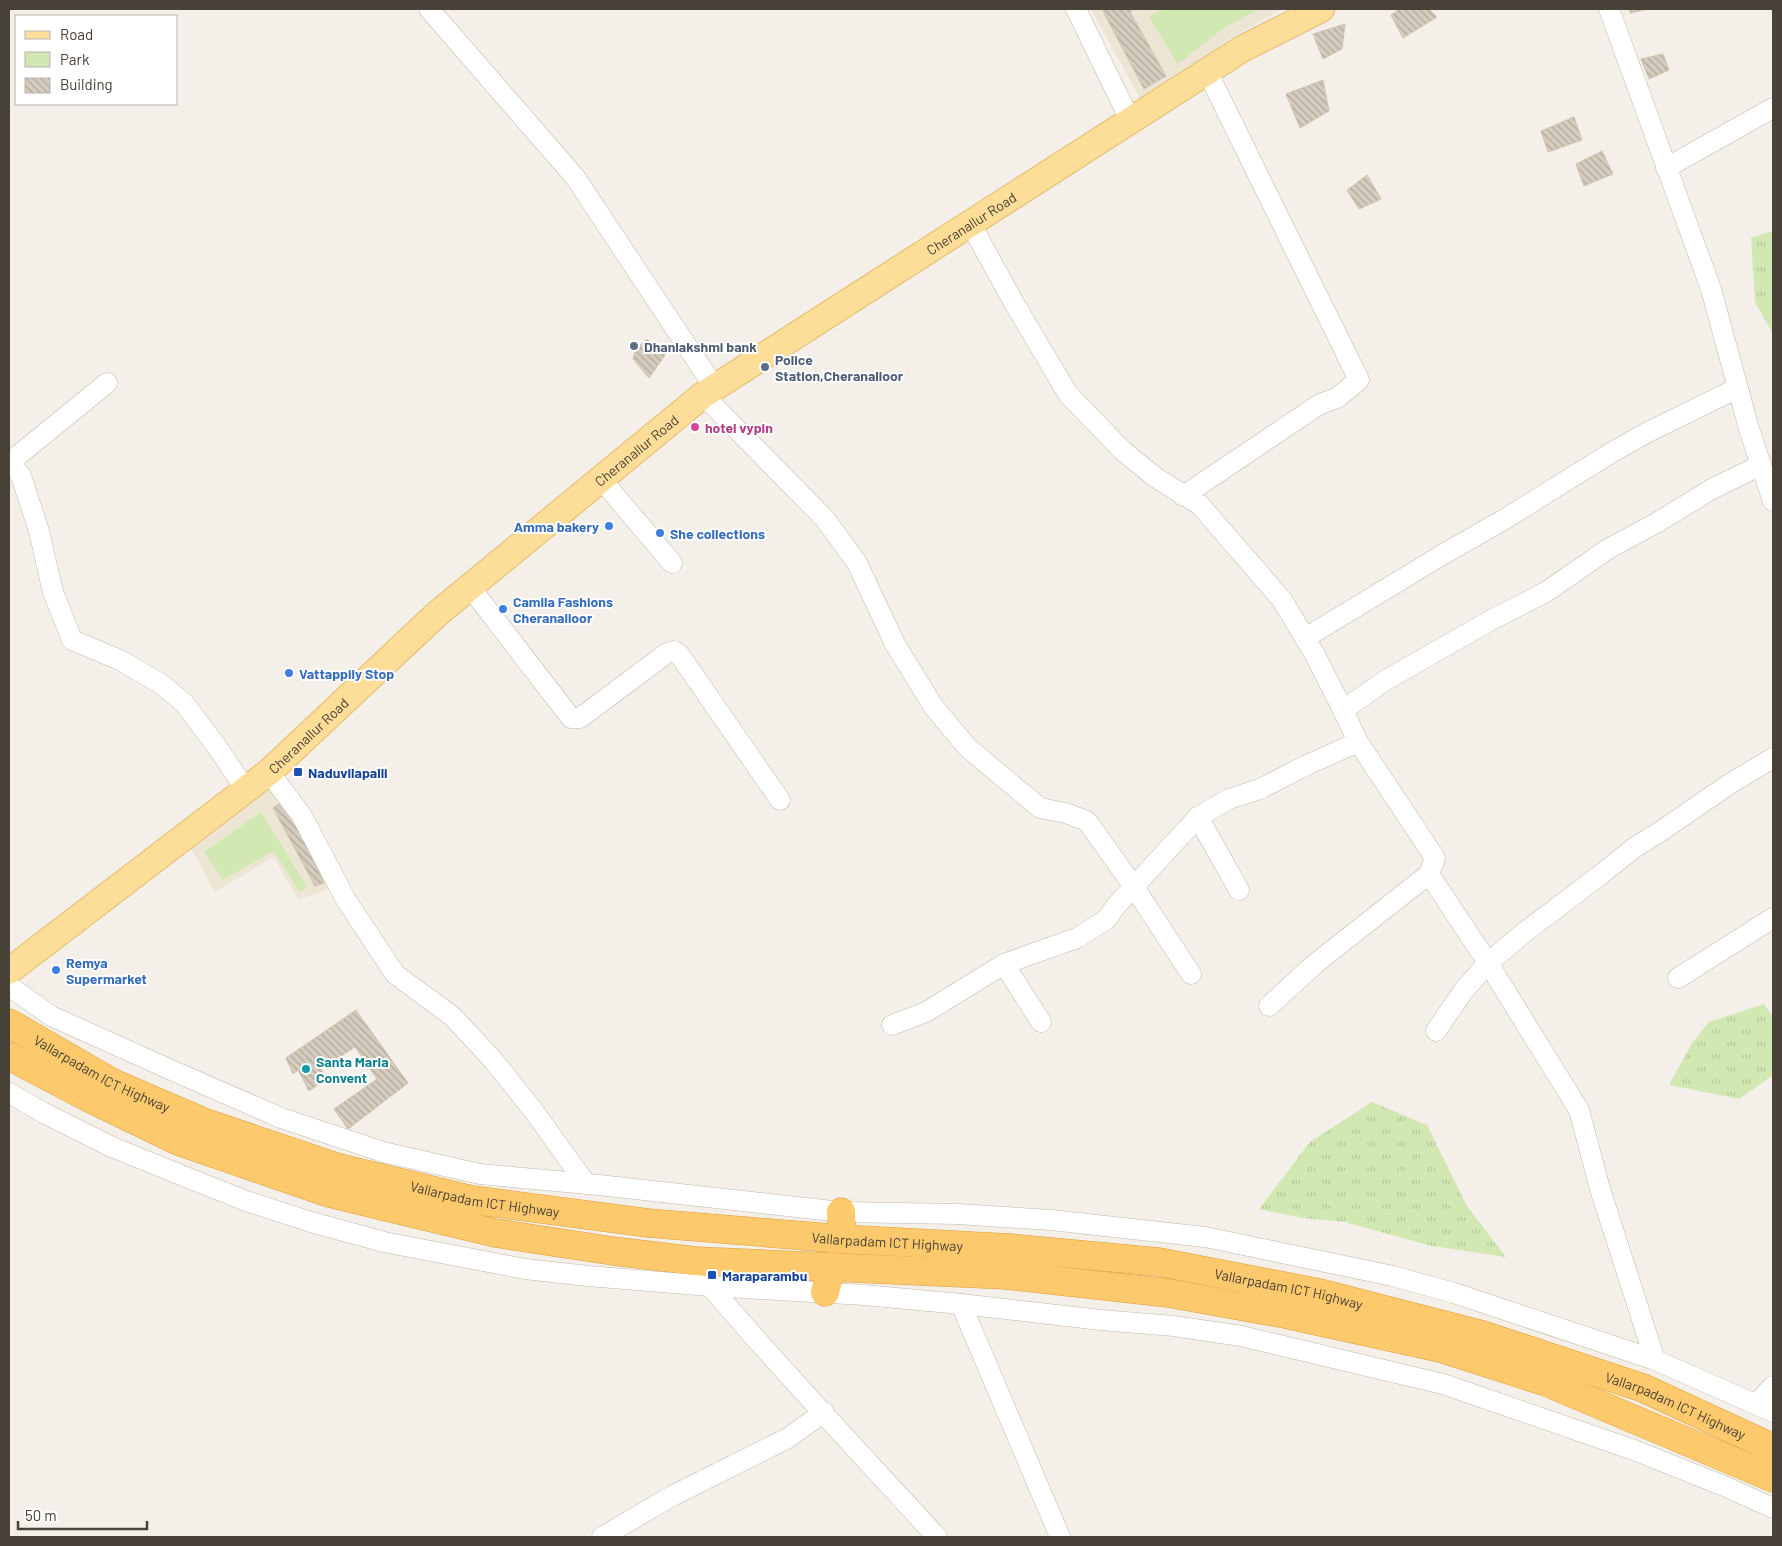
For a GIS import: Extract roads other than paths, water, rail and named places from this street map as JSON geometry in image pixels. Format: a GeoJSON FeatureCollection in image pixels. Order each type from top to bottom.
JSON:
{"type":"FeatureCollection","features":[{"type":"Feature","properties":{"kind":"highway","name":"Vallarpadam ICT Highway"},"geometry":{"type":"LineString","coordinates":[[9,1024],[113,1082],[206,1123],[336,1167],[473,1200],[708,1229],[842,1239],[1010,1248],[1159,1262],[1320,1293],[1483,1336],[1643,1388],[1773,1448]]}},
{"type":"Feature","properties":{"kind":"highway","name":"Vallarpadam ICT Highway"},"geometry":{"type":"LineString","coordinates":[[9,1056],[89,1098],[178,1141],[329,1193],[495,1233],[696,1261],[1006,1275],[1168,1293],[1285,1314],[1440,1348],[1546,1382],[1773,1478]]}},
{"type":"Feature","properties":{"kind":"highway"},"geometry":{"type":"LineString","coordinates":[[842,1212],[842,1239]]}},
{"type":"Feature","properties":{"kind":"highway"},"geometry":{"type":"LineString","coordinates":[[646,1255],[648,1223]]}},
{"type":"Feature","properties":{"kind":"highway"},"geometry":{"type":"LineString","coordinates":[[1006,1275],[1010,1248]]}},
{"type":"Feature","properties":{"kind":"highway"},"geometry":{"type":"LineString","coordinates":[[824,1292],[832,1266]]}},
{"type":"Feature","properties":{"kind":"main road","name":"Cheranallur Road"},"geometry":{"type":"LineString","coordinates":[[9,971],[269,772],[437,614],[709,391],[1242,49],[1321,9]]}},
{"type":"Feature","properties":{"kind":"street"},"geometry":{"type":"LineString","coordinates":[[429,9],[575,177],[709,391],[825,519],[857,563],[895,644],[928,698],[967,747],[1040,808],[1066,813],[1087,822],[1134,887],[1191,974]]}},
{"type":"Feature","properties":{"kind":"street"},"geometry":{"type":"LineString","coordinates":[[1076,9],[1130,120]]}},
{"type":"Feature","properties":{"kind":"street"},"geometry":{"type":"LineString","coordinates":[[1609,9],[1711,288],[1738,388],[1773,501]]}},
{"type":"Feature","properties":{"kind":"street"},"geometry":{"type":"LineString","coordinates":[[1183,496],[1320,404],[1337,398],[1359,380],[1207,71]]}},
{"type":"Feature","properties":{"kind":"street"},"geometry":{"type":"LineString","coordinates":[[1666,168],[1773,108]]}},
{"type":"Feature","properties":{"kind":"street"},"geometry":{"type":"LineString","coordinates":[[970,223],[1014,303],[1068,394],[1123,451],[1155,478],[1200,505],[1282,600],[1344,710],[1358,742],[1435,858],[1429,874],[1316,963],[1269,1006]]}},
{"type":"Feature","properties":{"kind":"street"},"geometry":{"type":"LineString","coordinates":[[106,383],[9,461],[21,476],[39,532],[53,592],[72,640],[120,660],[161,684],[184,702],[246,790]]}},
{"type":"Feature","properties":{"kind":"street"},"geometry":{"type":"LineString","coordinates":[[1305,638],[1505,519],[1614,451],[1648,432],[1738,388]]}},
{"type":"Feature","properties":{"kind":"street"},"geometry":{"type":"LineString","coordinates":[[1344,710],[1386,680],[1493,619],[1546,592],[1608,549],[1658,522],[1712,489],[1761,464]]}},
{"type":"Feature","properties":{"kind":"street"},"geometry":{"type":"LineString","coordinates":[[601,479],[672,563]]}},
{"type":"Feature","properties":{"kind":"street"},"geometry":{"type":"LineString","coordinates":[[470,587],[572,718],[580,718],[667,653],[674,651],[679,654],[780,800]]}},
{"type":"Feature","properties":{"kind":"street"},"geometry":{"type":"LineString","coordinates":[[892,1025],[926,1012],[1004,964],[1076,938],[1107,919],[1115,907],[1198,817],[1229,799],[1260,789],[1358,742]]}},
{"type":"Feature","properties":{"kind":"street"},"geometry":{"type":"LineString","coordinates":[[1436,1031],[1464,990],[1488,963],[1634,848],[1661,832],[1728,785],[1773,758]]}},
{"type":"Feature","properties":{"kind":"street"},"geometry":{"type":"LineString","coordinates":[[269,772],[302,816],[346,900],[394,974],[452,1016],[464,1028],[493,1060],[533,1110],[586,1184]]}},
{"type":"Feature","properties":{"kind":"street"},"geometry":{"type":"LineString","coordinates":[[1198,817],[1239,890]]}},
{"type":"Feature","properties":{"kind":"street"},"geometry":{"type":"LineString","coordinates":[[1429,874],[1488,963],[1579,1110],[1600,1189],[1655,1360]]}},
{"type":"Feature","properties":{"kind":"street"},"geometry":{"type":"LineString","coordinates":[[1678,978],[1773,918]]}},
{"type":"Feature","properties":{"kind":"street"},"geometry":{"type":"LineString","coordinates":[[1004,964],[1041,1022]]}},
{"type":"Feature","properties":{"kind":"street"},"geometry":{"type":"LineString","coordinates":[[9,986],[51,1016],[281,1118],[383,1152],[480,1174],[842,1212],[985,1216],[1060,1221],[1205,1237],[1394,1276],[1446,1290],[1655,1360],[1764,1408],[1773,1386]]}},
{"type":"Feature","properties":{"kind":"street"},"geometry":{"type":"LineString","coordinates":[[9,1093],[112,1147],[246,1200],[311,1222],[384,1242],[525,1269],[588,1276],[710,1286],[824,1292],[960,1304],[1174,1326],[1242,1336],[1443,1384],[1607,1440],[1724,1486],[1773,1508]]}},
{"type":"Feature","properties":{"kind":"street"},"geometry":{"type":"LineString","coordinates":[[710,1286],[773,1359],[824,1412],[937,1537]]}},
{"type":"Feature","properties":{"kind":"street"},"geometry":{"type":"LineString","coordinates":[[960,1304],[1060,1537]]}},
{"type":"Feature","properties":{"kind":"street"},"geometry":{"type":"LineString","coordinates":[[602,1537],[672,1496],[788,1438],[824,1412]]}},
{"type":"Feature","properties":{"kind":"place","name":"Dhanlakshmi bank"},"geometry":{"type":"Point","coordinates":[634,346]}},
{"type":"Feature","properties":{"kind":"place","name":"Police Station,Cheranalloor"},"geometry":{"type":"Point","coordinates":[765,367]}},
{"type":"Feature","properties":{"kind":"place","name":"hotel vypin"},"geometry":{"type":"Point","coordinates":[695,427]}},
{"type":"Feature","properties":{"kind":"place","name":"Amma bakery"},"geometry":{"type":"Point","coordinates":[609,526]}},
{"type":"Feature","properties":{"kind":"place","name":"She collections"},"geometry":{"type":"Point","coordinates":[660,533]}},
{"type":"Feature","properties":{"kind":"place","name":"Camila Fashions Cheranalloor"},"geometry":{"type":"Point","coordinates":[503,609]}},
{"type":"Feature","properties":{"kind":"place","name":"Vattappily Stop"},"geometry":{"type":"Point","coordinates":[289,673]}},
{"type":"Feature","properties":{"kind":"place","name":"Naduvilapalli"},"geometry":{"type":"Point","coordinates":[298,772]}},
{"type":"Feature","properties":{"kind":"place","name":"Remya Supermarket"},"geometry":{"type":"Point","coordinates":[56,970]}},
{"type":"Feature","properties":{"kind":"place","name":"Santa Maria Convent"},"geometry":{"type":"Point","coordinates":[306,1069]}},
{"type":"Feature","properties":{"kind":"place","name":"Maraparambu"},"geometry":{"type":"Point","coordinates":[712,1275]}}]}
